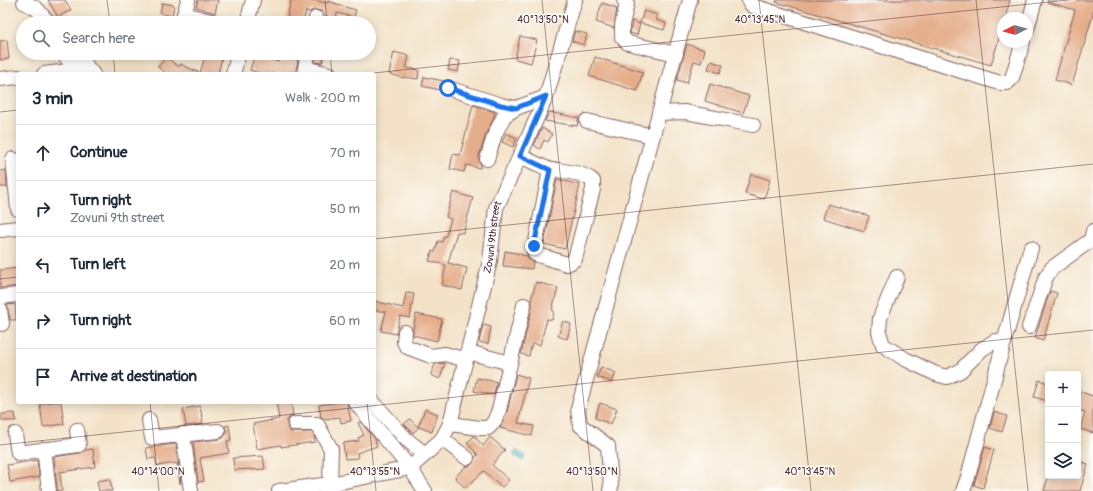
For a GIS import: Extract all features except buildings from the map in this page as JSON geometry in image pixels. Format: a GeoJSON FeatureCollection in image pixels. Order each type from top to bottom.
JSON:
{"type":"FeatureCollection","features":[{"type":"Feature","properties":{"kind":"street"},"geometry":{"type":"LineString","coordinates":[[184,16],[188,0]]}},
{"type":"Feature","properties":{"kind":"street"},"geometry":{"type":"LineString","coordinates":[[249,16],[253,0]]}},
{"type":"Feature","properties":{"kind":"street","name":"Zovuni 9th street"},"geometry":{"type":"LineString","coordinates":[[410,468],[442,439],[450,424],[490,261],[496,208],[546,96],[574,0]]}},
{"type":"Feature","properties":{"kind":"street"},"geometry":{"type":"LineString","coordinates":[[624,0],[627,3],[622,25],[622,37],[628,44],[676,54]]}},
{"type":"Feature","properties":{"kind":"street"},"geometry":{"type":"LineString","coordinates":[[610,491],[608,446],[580,425],[578,408],[690,0]]}},
{"type":"Feature","properties":{"kind":"street"},"geometry":{"type":"LineString","coordinates":[[749,0],[753,6],[1000,83],[1007,83],[1012,78],[1015,73],[1021,48]]}},
{"type":"Feature","properties":{"kind":"street"},"geometry":{"type":"LineString","coordinates":[[1032,12],[1035,0]]}},
{"type":"Feature","properties":{"kind":"street"},"geometry":{"type":"LineString","coordinates":[[24,1],[35,16]]}},
{"type":"Feature","properties":{"kind":"street"},"geometry":{"type":"LineString","coordinates":[[24,1],[37,9],[43,16]]}},
{"type":"Feature","properties":{"kind":"street"},"geometry":{"type":"LineString","coordinates":[[71,60],[84,71]]}},
{"type":"Feature","properties":{"kind":"street"},"geometry":{"type":"LineString","coordinates":[[78,60],[84,71]]}},
{"type":"Feature","properties":{"kind":"street"},"geometry":{"type":"LineString","coordinates":[[234,72],[237,60]]}},
{"type":"Feature","properties":{"kind":"street"},"geometry":{"type":"LineString","coordinates":[[307,60],[305,68],[322,72]]}},
{"type":"Feature","properties":{"kind":"street"},"geometry":{"type":"LineString","coordinates":[[71,72],[84,71]]}},
{"type":"Feature","properties":{"kind":"street"},"geometry":{"type":"LineString","coordinates":[[0,79],[16,77]]}},
{"type":"Feature","properties":{"kind":"street"},"geometry":{"type":"LineString","coordinates":[[448,88],[501,105],[516,108]]}},
{"type":"Feature","properties":{"kind":"street"},"geometry":{"type":"LineString","coordinates":[[487,160],[495,134],[504,116],[516,108],[546,96]]}},
{"type":"Feature","properties":{"kind":"street"},"geometry":{"type":"LineString","coordinates":[[659,113],[685,112],[753,125]]}},
{"type":"Feature","properties":{"kind":"street"},"geometry":{"type":"LineString","coordinates":[[587,121],[653,136]]}},
{"type":"Feature","properties":{"kind":"street"},"geometry":{"type":"LineString","coordinates":[[520,156],[550,170],[580,174],[593,181],[594,189],[575,259],[567,264],[535,254],[534,251],[550,170]]}},
{"type":"Feature","properties":{"kind":"street"},"geometry":{"type":"LineString","coordinates":[[10,159],[16,196]]}},
{"type":"Feature","properties":{"kind":"street"},"geometry":{"type":"LineString","coordinates":[[0,230],[16,228]]}},
{"type":"Feature","properties":{"kind":"street"},"geometry":{"type":"LineString","coordinates":[[1029,327],[1046,277],[1052,268],[1092,237]]}},
{"type":"Feature","properties":{"kind":"street"},"geometry":{"type":"LineString","coordinates":[[962,491],[968,478],[1004,342],[1031,248]]}},
{"type":"Feature","properties":{"kind":"street"},"geometry":{"type":"LineString","coordinates":[[897,277],[880,318],[879,332],[883,345],[905,359],[936,374],[948,377],[960,371],[982,349],[995,341],[1004,342]]}},
{"type":"Feature","properties":{"kind":"street"},"geometry":{"type":"LineString","coordinates":[[0,297],[16,295]]}},
{"type":"Feature","properties":{"kind":"street"},"geometry":{"type":"LineString","coordinates":[[450,424],[488,428],[494,422],[499,410],[524,305]]}},
{"type":"Feature","properties":{"kind":"street"},"geometry":{"type":"LineString","coordinates":[[0,308],[2,324]]}},
{"type":"Feature","properties":{"kind":"street"},"geometry":{"type":"LineString","coordinates":[[405,332],[404,342],[407,347],[431,356],[444,354],[467,356],[510,363]]}},
{"type":"Feature","properties":{"kind":"street"},"geometry":{"type":"LineString","coordinates":[[357,404],[410,468],[425,491]]}},
{"type":"Feature","properties":{"kind":"street"},"geometry":{"type":"LineString","coordinates":[[375,404],[406,440],[425,454]]}},
{"type":"Feature","properties":{"kind":"street"},"geometry":{"type":"LineString","coordinates":[[149,420],[152,438],[218,430]]}},
{"type":"Feature","properties":{"kind":"street"},"geometry":{"type":"LineString","coordinates":[[295,424],[317,424],[331,449],[330,484]]}},
{"type":"Feature","properties":{"kind":"street"},"geometry":{"type":"LineString","coordinates":[[15,434],[18,453],[79,445],[77,430]]}},
{"type":"Feature","properties":{"kind":"street"},"geometry":{"type":"LineString","coordinates":[[183,434],[191,491]]}},
{"type":"Feature","properties":{"kind":"street"},"geometry":{"type":"LineString","coordinates":[[442,439],[467,458]]}},
{"type":"Feature","properties":{"kind":"street"},"geometry":{"type":"LineString","coordinates":[[44,450],[49,491]]}},
{"type":"Feature","properties":{"kind":"street"},"geometry":{"type":"LineString","coordinates":[[279,491],[330,484],[410,468]]}},
{"type":"Feature","properties":{"kind":"water"},"geometry":{"type":"Polygon","coordinates":[[[516,450],[526,456],[523,461],[513,455],[516,450]]]}},
{"type":"Feature","properties":{"kind":"route"},"geometry":{"type":"LineString","coordinates":[[448,88],[501,105],[516,108],[546,96],[520,156],[550,170],[534,246]]}}]}
